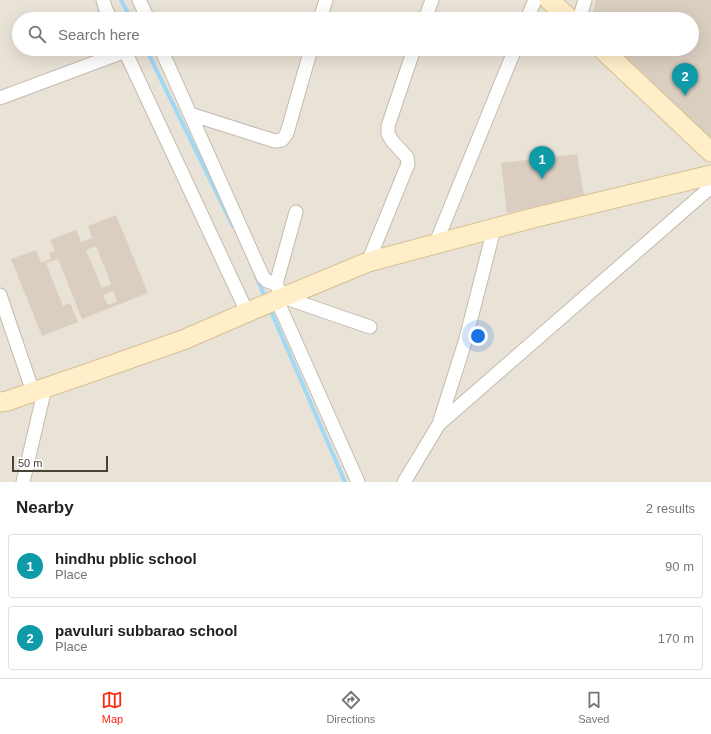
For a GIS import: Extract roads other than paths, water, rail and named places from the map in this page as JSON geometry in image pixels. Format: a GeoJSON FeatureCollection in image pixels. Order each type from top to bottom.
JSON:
{"type":"FeatureCollection","features":[{"type":"Feature","properties":{"kind":"main road"},"geometry":{"type":"LineString","coordinates":[[550,0],[563,12]]}},
{"type":"Feature","properties":{"kind":"main road"},"geometry":{"type":"LineString","coordinates":[[609,56],[711,152]]}},
{"type":"Feature","properties":{"kind":"main road"},"geometry":{"type":"LineString","coordinates":[[0,402],[7,401],[183,340],[249,311],[278,296],[368,262],[711,175]]}},
{"type":"Feature","properties":{"kind":"street"},"geometry":{"type":"LineString","coordinates":[[104,0],[107,12]]}},
{"type":"Feature","properties":{"kind":"street"},"geometry":{"type":"LineString","coordinates":[[139,0],[145,12]]}},
{"type":"Feature","properties":{"kind":"street"},"geometry":{"type":"LineString","coordinates":[[322,12],[326,0]]}},
{"type":"Feature","properties":{"kind":"street"},"geometry":{"type":"LineString","coordinates":[[428,12],[432,0]]}},
{"type":"Feature","properties":{"kind":"street"},"geometry":{"type":"LineString","coordinates":[[530,12],[535,0]]}},
{"type":"Feature","properties":{"kind":"street"},"geometry":{"type":"LineString","coordinates":[[581,12],[585,0]]}},
{"type":"Feature","properties":{"kind":"street"},"geometry":{"type":"LineString","coordinates":[[0,98],[109,56]]}},
{"type":"Feature","properties":{"kind":"street"},"geometry":{"type":"LineString","coordinates":[[128,56],[249,311]]}},
{"type":"Feature","properties":{"kind":"street"},"geometry":{"type":"LineString","coordinates":[[164,56],[263,278],[278,296],[358,482]]}},
{"type":"Feature","properties":{"kind":"street"},"geometry":{"type":"LineString","coordinates":[[190,114],[275,141],[282,140],[287,133],[309,56]]}},
{"type":"Feature","properties":{"kind":"street"},"geometry":{"type":"LineString","coordinates":[[368,262],[408,164],[407,157],[392,142],[388,134],[388,126],[412,56]]}},
{"type":"Feature","properties":{"kind":"street"},"geometry":{"type":"LineString","coordinates":[[435,244],[512,56]]}},
{"type":"Feature","properties":{"kind":"street"},"geometry":{"type":"LineString","coordinates":[[438,424],[711,187]]}},
{"type":"Feature","properties":{"kind":"street"},"geometry":{"type":"LineString","coordinates":[[278,296],[296,212]]}},
{"type":"Feature","properties":{"kind":"street"},"geometry":{"type":"LineString","coordinates":[[404,482],[438,424],[465,342],[494,229]]}},
{"type":"Feature","properties":{"kind":"street"},"geometry":{"type":"LineString","coordinates":[[0,295],[39,390],[23,482]]}},
{"type":"Feature","properties":{"kind":"street"},"geometry":{"type":"LineString","coordinates":[[278,296],[370,327]]}},
{"type":"Feature","properties":{"kind":"waterway"},"geometry":{"type":"LineString","coordinates":[[121,0],[127,12]]}},
{"type":"Feature","properties":{"kind":"waterway"},"geometry":{"type":"LineString","coordinates":[[149,56],[233,226]]}},
{"type":"Feature","properties":{"kind":"waterway"},"geometry":{"type":"LineString","coordinates":[[256,276],[266,299]]}},
{"type":"Feature","properties":{"kind":"waterway"},"geometry":{"type":"LineString","coordinates":[[270,309],[345,482]]}},
{"type":"Feature","properties":{"kind":"place","name":"pavuluri subbarao school"},"geometry":{"type":"Point","coordinates":[685,96]}},
{"type":"Feature","properties":{"kind":"place","name":"hindhu pblic school"},"geometry":{"type":"Point","coordinates":[542,179]}}]}
